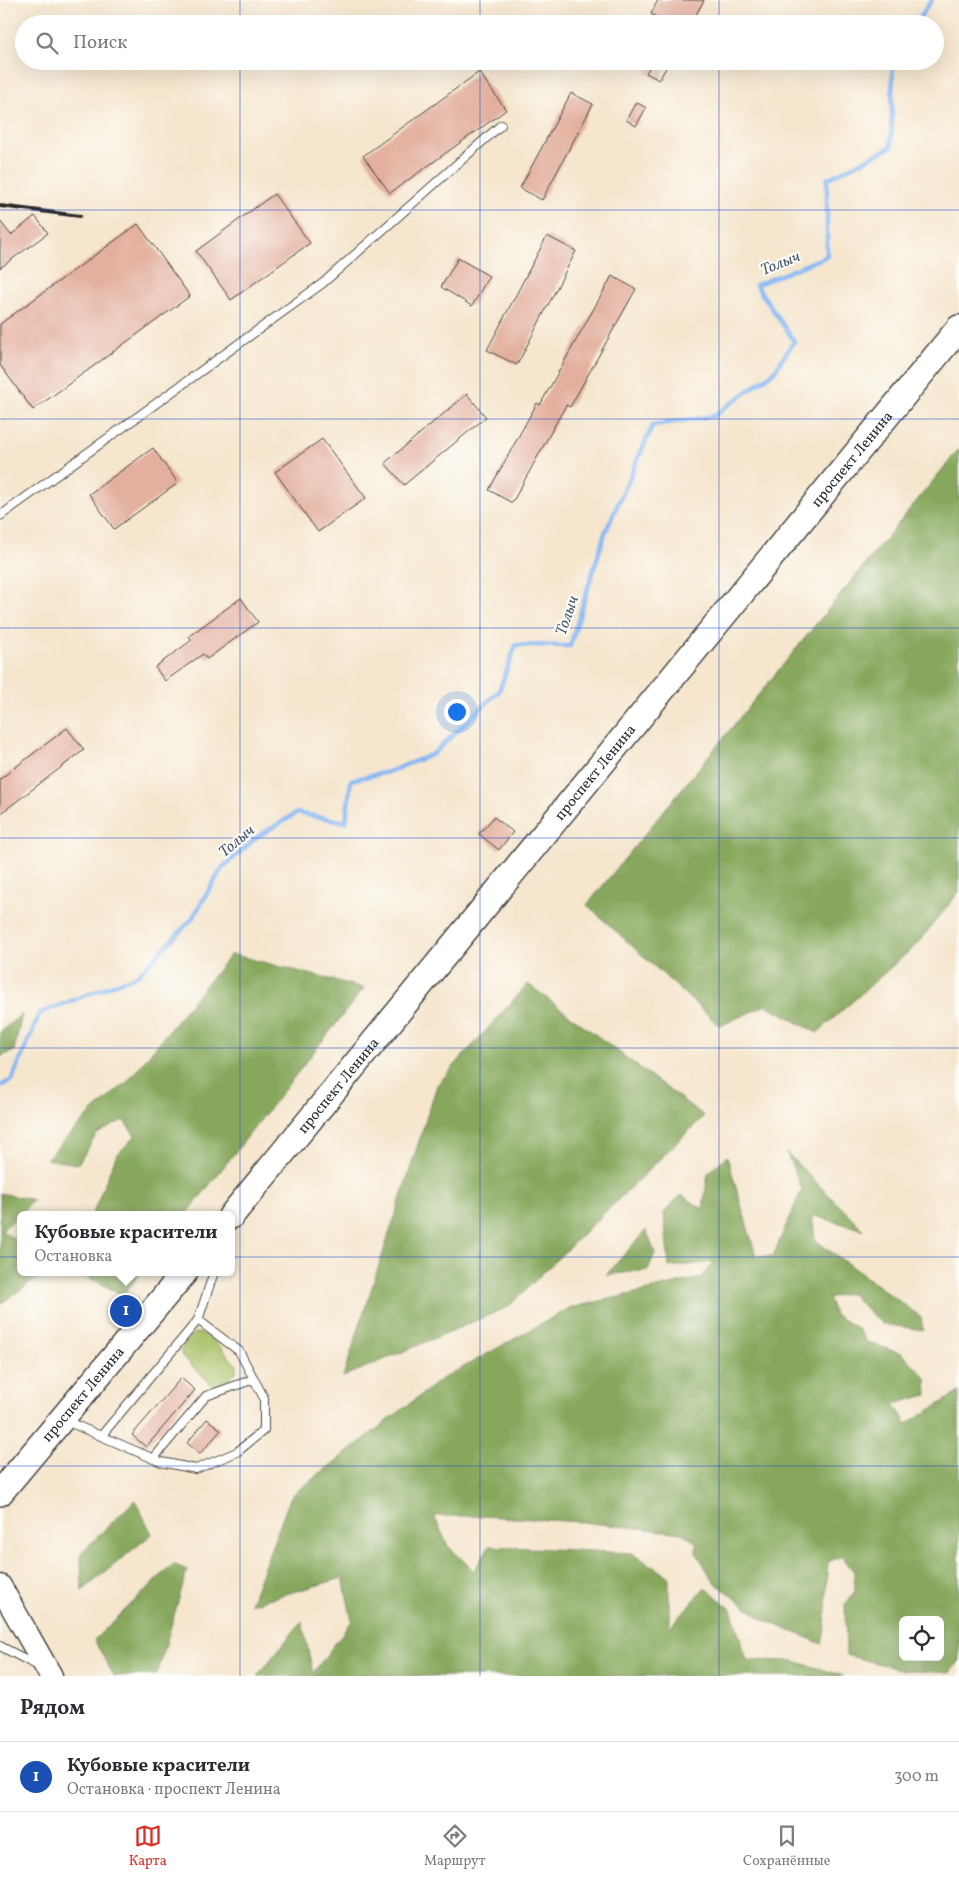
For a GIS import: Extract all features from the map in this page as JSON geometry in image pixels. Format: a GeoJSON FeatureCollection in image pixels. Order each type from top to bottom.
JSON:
{"type":"FeatureCollection","features":[{"type":"Feature","properties":{"kind":"main road","name":"проспект Ленина"},"geometry":{"type":"LineString","coordinates":[[235,1212],[959,328]]}},
{"type":"Feature","properties":{"kind":"main road","name":"проспект Ленина"},"geometry":{"type":"LineString","coordinates":[[0,1493],[181,1276]]}},
{"type":"Feature","properties":{"kind":"main road"},"geometry":{"type":"LineString","coordinates":[[0,1586],[50,1673]]}},
{"type":"Feature","properties":{"kind":"lane"},"geometry":{"type":"LineString","coordinates":[[0,516],[323,283],[501,126]]}},
{"type":"Feature","properties":{"kind":"lane"},"geometry":{"type":"LineString","coordinates":[[101,1436],[198,1320],[213,1276]]}},
{"type":"Feature","properties":{"kind":"lane"},"geometry":{"type":"LineString","coordinates":[[62,1419],[153,1458],[196,1469],[237,1452],[264,1430],[264,1398],[239,1351],[198,1320]]}},
{"type":"Feature","properties":{"kind":"lane"},"geometry":{"type":"LineString","coordinates":[[153,1458],[206,1396],[254,1379]]}},
{"type":"Feature","properties":{"kind":"lane"},"geometry":{"type":"LineString","coordinates":[[0,1646],[50,1673]]}},
{"type":"Feature","properties":{"kind":"green space"},"geometry":{"type":"Polygon","coordinates":[[[959,449],[959,892],[916,945],[817,1033],[766,1005],[720,1026],[587,905],[959,449]]]}},
{"type":"Feature","properties":{"kind":"green space"},"geometry":{"type":"Polygon","coordinates":[[[231,954],[364,988],[189,1211],[94,1211],[116,1156],[135,1136],[123,1120],[97,1134],[78,1164],[46,1159],[93,1111],[128,1081],[231,954]]]}},
{"type":"Feature","properties":{"kind":"green space"},"geometry":{"type":"Polygon","coordinates":[[[528,984],[704,1116],[508,1307],[343,1377],[437,1085],[528,984]]]}},
{"type":"Feature","properties":{"kind":"green space"},"geometry":{"type":"Polygon","coordinates":[[[22,1014],[14,1051],[0,1057],[0,1032],[22,1014]]]}},
{"type":"Feature","properties":{"kind":"green space"},"geometry":{"type":"Polygon","coordinates":[[[786,1152],[864,1230],[812,1215],[815,1240],[921,1317],[923,1330],[882,1324],[850,1293],[828,1298],[835,1315],[857,1328],[867,1342],[903,1354],[926,1378],[927,1395],[894,1404],[907,1424],[959,1392],[959,1660],[950,1673],[903,1670],[846,1655],[845,1605],[855,1591],[854,1572],[842,1556],[828,1562],[825,1624],[822,1644],[762,1619],[714,1582],[696,1552],[697,1543],[682,1533],[582,1522],[483,1516],[434,1516],[448,1546],[474,1571],[489,1546],[632,1553],[669,1577],[669,1628],[705,1587],[731,1609],[747,1660],[794,1661],[844,1676],[257,1676],[302,1621],[313,1673],[352,1621],[343,1578],[250,1604],[291,1496],[440,1380],[570,1308],[700,1278],[715,1262],[669,1267],[664,1213],[681,1195],[703,1209],[708,1173],[727,1156],[756,1256],[773,1256],[802,1189],[786,1152]]]}},
{"type":"Feature","properties":{"kind":"green space"},"geometry":{"type":"Polygon","coordinates":[[[0,1193],[34,1200],[23,1211],[17,1211],[17,1216],[2,1231],[17,1240],[17,1276],[41,1276],[0,1304],[0,1193]]]}},
{"type":"Feature","properties":{"kind":"green space"},"geometry":{"type":"Polygon","coordinates":[[[646,1230],[655,1253],[648,1270],[606,1275],[646,1230]]]}},
{"type":"Feature","properties":{"kind":"green space"},"geometry":{"type":"Polygon","coordinates":[[[86,1276],[138,1276],[123,1295],[86,1276]]]}},
{"type":"Feature","properties":{"kind":"green space"},"geometry":{"type":"Polygon","coordinates":[[[195,1333],[201,1333],[218,1344],[237,1365],[236,1372],[220,1387],[213,1386],[181,1355],[181,1348],[195,1333]]]}},
{"type":"Feature","properties":{"kind":"green space"},"geometry":{"type":"Polygon","coordinates":[[[135,1500],[152,1534],[82,1591],[81,1553],[135,1500]]]}},
{"type":"Feature","properties":{"kind":"green space"},"geometry":{"type":"Polygon","coordinates":[[[173,1564],[187,1570],[157,1675],[114,1676],[94,1640],[173,1564]]]}},
{"type":"Feature","properties":{"kind":"building"},"geometry":{"type":"Polygon","coordinates":[[[658,0],[704,0],[696,15],[651,14],[658,0]]]}},
{"type":"Feature","properties":{"kind":"building"},"geometry":{"type":"Polygon","coordinates":[[[648,70],[665,70],[659,80],[646,73],[648,70]]]}},
{"type":"Feature","properties":{"kind":"building"},"geometry":{"type":"Polygon","coordinates":[[[479,72],[506,110],[390,193],[363,156],[479,72]]]}},
{"type":"Feature","properties":{"kind":"building"},"geometry":{"type":"Polygon","coordinates":[[[571,93],[593,104],[542,200],[520,188],[571,93]]]}},
{"type":"Feature","properties":{"kind":"building"},"geometry":{"type":"Polygon","coordinates":[[[636,102],[646,108],[636,126],[626,120],[636,102]]]}},
{"type":"Feature","properties":{"kind":"building"},"geometry":{"type":"Polygon","coordinates":[[[274,194],[310,243],[231,300],[196,251],[274,194]]]}},
{"type":"Feature","properties":{"kind":"building"},"geometry":{"type":"Polygon","coordinates":[[[35,216],[48,233],[0,268],[0,221],[11,235],[35,216]]]}},
{"type":"Feature","properties":{"kind":"building"},"geometry":{"type":"Polygon","coordinates":[[[138,224],[190,296],[33,410],[0,365],[0,324],[138,224]]]}},
{"type":"Feature","properties":{"kind":"building"},"geometry":{"type":"Polygon","coordinates":[[[547,236],[576,251],[517,365],[487,350],[547,236]]]}},
{"type":"Feature","properties":{"kind":"building"},"geometry":{"type":"Polygon","coordinates":[[[458,258],[489,276],[472,306],[441,287],[458,258]]]}},
{"type":"Feature","properties":{"kind":"building"},"geometry":{"type":"Polygon","coordinates":[[[612,276],[636,289],[570,407],[566,405],[512,503],[489,490],[537,403],[540,405],[612,276]]]}},
{"type":"Feature","properties":{"kind":"building"},"geometry":{"type":"Polygon","coordinates":[[[467,394],[486,417],[404,485],[385,463],[467,394]]]}},
{"type":"Feature","properties":{"kind":"building"},"geometry":{"type":"Polygon","coordinates":[[[322,439],[366,498],[318,532],[275,472],[322,439]]]}},
{"type":"Feature","properties":{"kind":"building"},"geometry":{"type":"Polygon","coordinates":[[[153,448],[178,483],[114,529],[89,494],[153,448]]]}},
{"type":"Feature","properties":{"kind":"building"},"geometry":{"type":"Polygon","coordinates":[[[241,598],[258,622],[207,659],[203,654],[165,681],[155,667],[192,640],[189,636],[241,598]]]}},
{"type":"Feature","properties":{"kind":"building"},"geometry":{"type":"Polygon","coordinates":[[[67,728],[84,750],[0,814],[0,779],[67,728]]]}},
{"type":"Feature","properties":{"kind":"building"},"geometry":{"type":"Polygon","coordinates":[[[494,817],[513,832],[499,850],[479,834],[494,817]]]}},
{"type":"Feature","properties":{"kind":"building"},"geometry":{"type":"Polygon","coordinates":[[[181,1378],[195,1390],[146,1447],[132,1435],[181,1378]]]}},
{"type":"Feature","properties":{"kind":"building"},"geometry":{"type":"Polygon","coordinates":[[[207,1419],[221,1430],[200,1454],[187,1443],[207,1419]]]}},
{"type":"Feature","properties":{"kind":"waterway","name":"Толыч"},"geometry":{"type":"LineString","coordinates":[[921,15],[932,0]]}},
{"type":"Feature","properties":{"kind":"waterway","name":"Толыч"},"geometry":{"type":"LineString","coordinates":[[0,1086],[12,1080],[40,1013],[138,975],[192,919],[222,868],[257,837],[297,813],[346,822],[351,780],[388,772],[433,754],[499,691],[516,645],[570,646],[605,533],[653,425],[714,416],[774,372],[794,341],[756,285],[827,256],[827,179],[891,147],[893,70]]}},
{"type":"Feature","properties":{"kind":"railway"},"geometry":{"type":"LineString","coordinates":[[0,206],[80,216]]}},
{"type":"Feature","properties":{"kind":"place","name":"Кубовые красители"},"geometry":{"type":"Point","coordinates":[126,1311]}}]}
